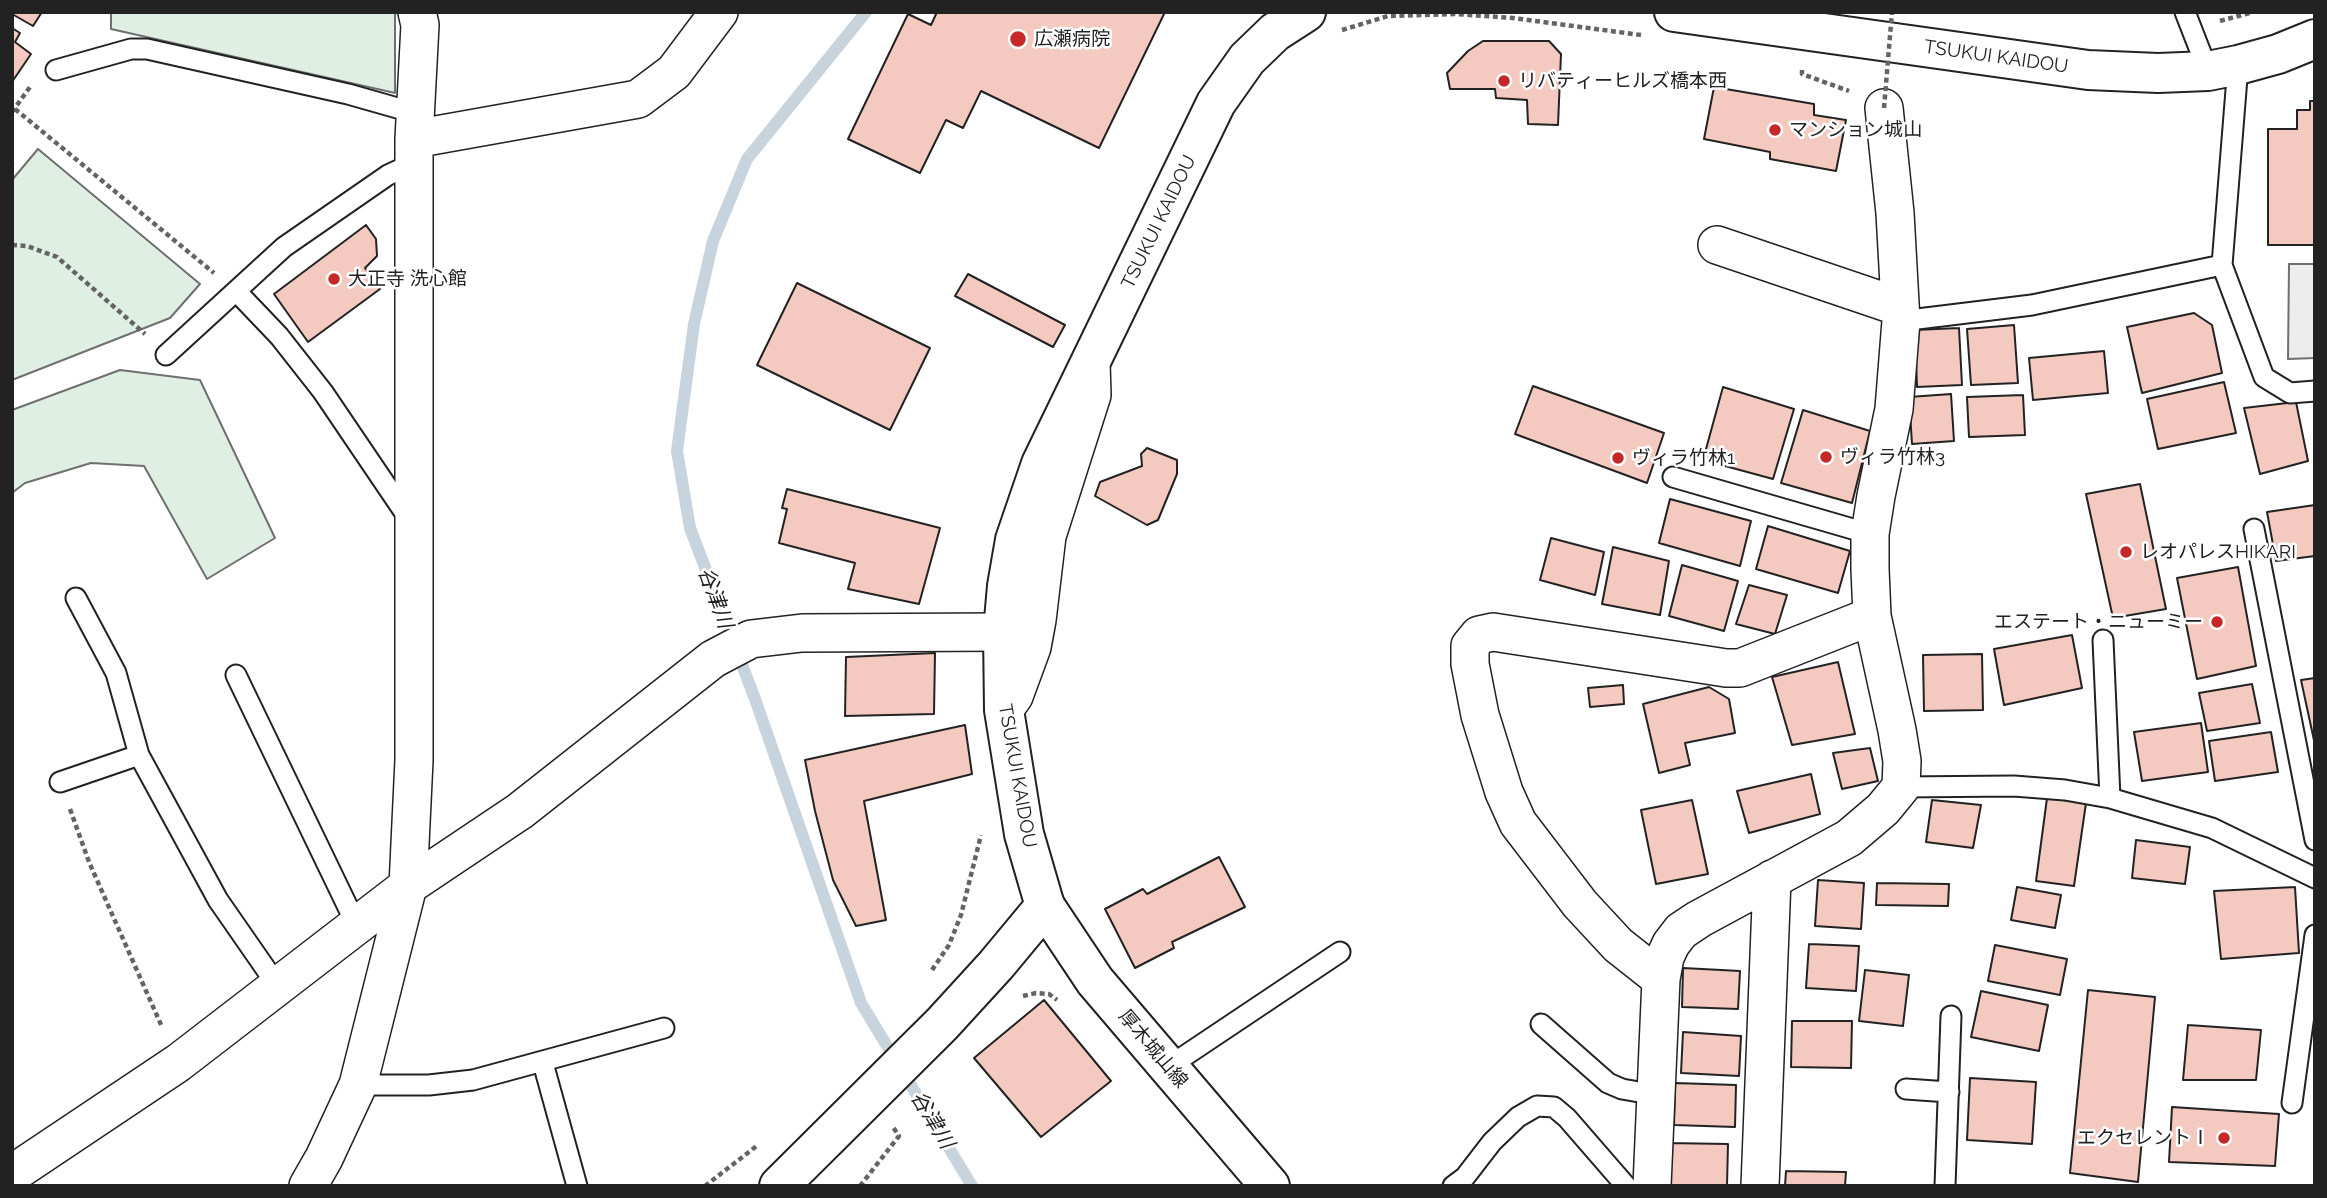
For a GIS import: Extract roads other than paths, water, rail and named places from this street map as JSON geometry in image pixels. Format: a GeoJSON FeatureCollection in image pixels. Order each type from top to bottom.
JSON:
{"type":"FeatureCollection","features":[{"type":"Feature","properties":{"kind":"main road","name":"TSUKUI KAIDOU"},"geometry":{"type":"LineString","coordinates":[[1674,12],[2088,70],[2158,74],[2223,68],[2278,54],[2315,39]]}},
{"type":"Feature","properties":{"kind":"main road","name":"TSUKUI KAIDOU"},"geometry":{"type":"LineString","coordinates":[[1045,906],[1024,834],[1004,710],[1003,632],[1015,540],[1041,464],[1216,103],[1247,59],[1275,32],[1319,23]]}},
{"type":"Feature","properties":{"kind":"main road"},"geometry":{"type":"LineString","coordinates":[[782,1185],[942,1024],[1045,906]]}},
{"type":"Feature","properties":{"kind":"main road","name":"厚木城山線"},"geometry":{"type":"LineString","coordinates":[[1045,906],[1095,981],[1270,1186]]}},
{"type":"Feature","properties":{"kind":"street"},"geometry":{"type":"LineString","coordinates":[[415,140],[638,99],[674,72],[719,12]]}},
{"type":"Feature","properties":{"kind":"street"},"geometry":{"type":"LineString","coordinates":[[308,1186],[358,1085],[408,886],[414,760],[415,140],[421,17]]}},
{"type":"Feature","properties":{"kind":"street"},"geometry":{"type":"LineString","coordinates":[[1652,1186],[1661,979],[1668,950],[1681,930],[1849,838],[1883,810],[1901,787],[1902,761],[1898,730],[1872,615],[1870,534],[1875,496],[1894,409],[1900,314],[1895,213],[1875,102]]}},
{"type":"Feature","properties":{"kind":"street"},"geometry":{"type":"LineString","coordinates":[[1717,245],[1900,314]]}},
{"type":"Feature","properties":{"kind":"street"},"geometry":{"type":"LineString","coordinates":[[1004,710],[1014,696],[1032,647],[1047,536],[1092,395],[1091,361]]}},
{"type":"Feature","properties":{"kind":"street"},"geometry":{"type":"LineString","coordinates":[[1661,979],[1618,945],[1580,904],[1518,822],[1504,792],[1480,715],[1471,664],[1471,646],[1479,635],[1493,632],[1740,668],[1872,615]]}},
{"type":"Feature","properties":{"kind":"street"},"geometry":{"type":"LineString","coordinates":[[12,1174],[178,1063],[408,886],[520,811],[713,659],[751,639],[802,633],[1003,632]]}},
{"type":"Feature","properties":{"kind":"street"},"geometry":{"type":"LineString","coordinates":[[1760,1186],[1772,879]]}},
{"type":"Feature","properties":{"kind":"lane"},"geometry":{"type":"LineString","coordinates":[[2185,12],[2223,68],[2222,265],[2264,377],[2290,393],[2315,391]]}},
{"type":"Feature","properties":{"kind":"lane"},"geometry":{"type":"LineString","coordinates":[[56,70],[131,49],[147,49],[336,91],[415,140],[401,169],[341,206],[284,247],[166,355]]}},
{"type":"Feature","properties":{"kind":"lane"},"geometry":{"type":"LineString","coordinates":[[1900,314],[2032,305],[2222,265]]}},
{"type":"Feature","properties":{"kind":"lane"},"geometry":{"type":"LineString","coordinates":[[237,292],[279,335],[323,392],[414,525]]}},
{"type":"Feature","properties":{"kind":"lane"},"geometry":{"type":"LineString","coordinates":[[1673,477],[1870,534]]}},
{"type":"Feature","properties":{"kind":"lane"},"geometry":{"type":"LineString","coordinates":[[2254,529],[2315,841]]}},
{"type":"Feature","properties":{"kind":"lane"},"geometry":{"type":"LineString","coordinates":[[76,598],[116,673],[139,755],[218,900],[277,985]]}},
{"type":"Feature","properties":{"kind":"lane"},"geometry":{"type":"LineString","coordinates":[[2103,640],[2110,798]]}},
{"type":"Feature","properties":{"kind":"lane"},"geometry":{"type":"LineString","coordinates":[[236,675],[357,926]]}},
{"type":"Feature","properties":{"kind":"lane"},"geometry":{"type":"LineString","coordinates":[[60,782],[139,755]]}},
{"type":"Feature","properties":{"kind":"lane"},"geometry":{"type":"LineString","coordinates":[[1901,787],[2014,786],[2065,790],[2110,798],[2211,828],[2315,878]]}},
{"type":"Feature","properties":{"kind":"lane"},"geometry":{"type":"LineString","coordinates":[[2292,1103],[2315,935]]}},
{"type":"Feature","properties":{"kind":"lane"},"geometry":{"type":"LineString","coordinates":[[1168,1068],[1340,952]]}},
{"type":"Feature","properties":{"kind":"lane"},"geometry":{"type":"LineString","coordinates":[[1945,1186],[1951,1016]]}},
{"type":"Feature","properties":{"kind":"lane"},"geometry":{"type":"LineString","coordinates":[[1541,1024],[1608,1083],[1622,1089],[1656,1095]]}},
{"type":"Feature","properties":{"kind":"lane"},"geometry":{"type":"LineString","coordinates":[[358,1085],[429,1085],[473,1080],[664,1028]]}},
{"type":"Feature","properties":{"kind":"lane"},"geometry":{"type":"LineString","coordinates":[[543,1063],[577,1186]]}},
{"type":"Feature","properties":{"kind":"lane"},"geometry":{"type":"LineString","coordinates":[[1906,1089],[1949,1092]]}},
{"type":"Feature","properties":{"kind":"lane"},"geometry":{"type":"LineString","coordinates":[[1453,1186],[1465,1177],[1492,1142],[1518,1117],[1537,1106],[1554,1107],[1567,1118],[1626,1186]]}},
{"type":"Feature","properties":{"kind":"waterway","name":"谷津川"},"geometry":{"type":"LineString","coordinates":[[866,12],[747,159],[713,241],[694,324],[677,451],[690,528],[755,699],[861,1003],[972,1186]]}},
{"type":"Feature","properties":{"kind":"place","name":"広瀬病院"},"geometry":{"type":"Point","coordinates":[1018,39]}},
{"type":"Feature","properties":{"kind":"place","name":"リバティーヒルズ橋本西"},"geometry":{"type":"Point","coordinates":[1504,81]}},
{"type":"Feature","properties":{"kind":"place","name":"マンション城山"},"geometry":{"type":"Point","coordinates":[1775,130]}},
{"type":"Feature","properties":{"kind":"place","name":"大正寺 洗心館"},"geometry":{"type":"Point","coordinates":[334,279]}},
{"type":"Feature","properties":{"kind":"place","name":"ヴィラ竹林3"},"geometry":{"type":"Point","coordinates":[1826,457]}},
{"type":"Feature","properties":{"kind":"place","name":"ヴィラ竹林1"},"geometry":{"type":"Point","coordinates":[1618,458]}},
{"type":"Feature","properties":{"kind":"place","name":"レオパレスHIKARI"},"geometry":{"type":"Point","coordinates":[2126,552]}},
{"type":"Feature","properties":{"kind":"place","name":"エステート・ニューミー"},"geometry":{"type":"Point","coordinates":[2217,622]}},
{"type":"Feature","properties":{"kind":"place","name":"エクセレントⅠ"},"geometry":{"type":"Point","coordinates":[2224,1138]}}]}
